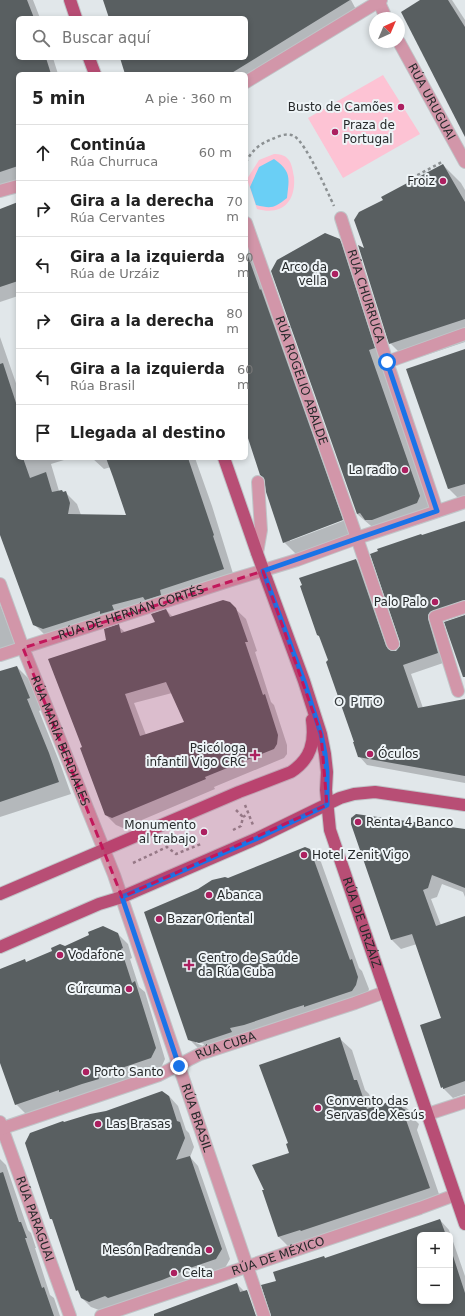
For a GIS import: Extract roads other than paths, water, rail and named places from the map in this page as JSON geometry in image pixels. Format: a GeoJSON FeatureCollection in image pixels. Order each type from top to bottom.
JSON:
{"type":"FeatureCollection","features":[{"type":"Feature","properties":{"kind":"main road"},"geometry":{"type":"LineString","coordinates":[[70,0],[75,16]]}},
{"type":"Feature","properties":{"kind":"main road"},"geometry":{"type":"LineString","coordinates":[[90,60],[94,72]]}},
{"type":"Feature","properties":{"kind":"main road","name":"RÚA DE URZÁIZ"},"geometry":{"type":"LineString","coordinates":[[225,460],[263,571],[304,681],[321,734],[325,754],[327,805],[330,830],[465,1224]]}},
{"type":"Feature","properties":{"kind":"main road"},"geometry":{"type":"LineString","coordinates":[[0,894],[239,792],[291,772],[297,768],[309,752],[313,738],[311,715],[304,681]]}},
{"type":"Feature","properties":{"kind":"main road"},"geometry":{"type":"LineString","coordinates":[[0,947],[99,904],[122,897],[258,838],[340,798],[354,794],[375,792],[465,805]]}},
{"type":"Feature","properties":{"kind":"street"},"geometry":{"type":"LineString","coordinates":[[248,81],[379,1],[384,12]]}},
{"type":"Feature","properties":{"kind":"street","name":"RÚA URUGUAI"},"geometry":{"type":"LineString","coordinates":[[402,48],[465,162]]}},
{"type":"Feature","properties":{"kind":"street"},"geometry":{"type":"LineString","coordinates":[[0,191],[16,187]]}},
{"type":"Feature","properties":{"kind":"street","name":"RÚA CHURRUCA"},"geometry":{"type":"LineString","coordinates":[[341,218],[437,511]]}},
{"type":"Feature","properties":{"kind":"street","name":"RÚA ROGELIO ABALDE"},"geometry":{"type":"LineString","coordinates":[[248,229],[393,644]]}},
{"type":"Feature","properties":{"kind":"street"},"geometry":{"type":"LineString","coordinates":[[387,362],[465,334]]}},
{"type":"Feature","properties":{"kind":"street"},"geometry":{"type":"LineString","coordinates":[[257,553],[261,530],[258,482]]}},
{"type":"Feature","properties":{"kind":"street","name":"RÚA DE HERNÁN CORTÉS"},"geometry":{"type":"LineString","coordinates":[[0,655],[263,571],[465,502]]}},
{"type":"Feature","properties":{"kind":"street","name":"RÚA MARÍA BERDIALES"},"geometry":{"type":"LineString","coordinates":[[0,584],[23,648],[122,897]]}},
{"type":"Feature","properties":{"kind":"street"},"geometry":{"type":"LineString","coordinates":[[462,688],[435,617],[465,607]]}},
{"type":"Feature","properties":{"kind":"street","name":"RÚA BRASIL"},"geometry":{"type":"LineString","coordinates":[[122,897],[264,1316]]}},
{"type":"Feature","properties":{"kind":"street","name":"RÚA CUBA"},"geometry":{"type":"LineString","coordinates":[[1,1126],[159,1075],[200,1054],[385,992]]}},
{"type":"Feature","properties":{"kind":"street"},"geometry":{"type":"LineString","coordinates":[[428,1114],[465,1102]]}},
{"type":"Feature","properties":{"kind":"street","name":"RÚA PARAGUAI"},"geometry":{"type":"LineString","coordinates":[[1,1126],[70,1316]]}},
{"type":"Feature","properties":{"kind":"street","name":"RÚA DE MÉXICO"},"geometry":{"type":"LineString","coordinates":[[102,1316],[420,1208],[455,1194]]}},
{"type":"Feature","properties":{"kind":"water"},"geometry":{"type":"Polygon","coordinates":[[[274,159],[287,172],[289,180],[287,198],[273,207],[256,205],[250,187],[259,167],[274,159]]]}},
{"type":"Feature","properties":{"kind":"place","name":"Busto de Camões"},"geometry":{"type":"Point","coordinates":[401,107]}},
{"type":"Feature","properties":{"kind":"place","name":"Praza de Portugal"},"geometry":{"type":"Point","coordinates":[335,132]}},
{"type":"Feature","properties":{"kind":"place","name":"Froiz"},"geometry":{"type":"Point","coordinates":[443,181]}},
{"type":"Feature","properties":{"kind":"place","name":"Arco da vella"},"geometry":{"type":"Point","coordinates":[335,274]}},
{"type":"Feature","properties":{"kind":"place","name":"La radio"},"geometry":{"type":"Point","coordinates":[405,470]}},
{"type":"Feature","properties":{"kind":"place","name":"Palo Palo"},"geometry":{"type":"Point","coordinates":[435,602]}},
{"type":"Feature","properties":{"kind":"place","name":"Óculos"},"geometry":{"type":"Point","coordinates":[370,754]}},
{"type":"Feature","properties":{"kind":"place","name":"Psicóloga infantil Vigo CRC"},"geometry":{"type":"Point","coordinates":[255,755]}},
{"type":"Feature","properties":{"kind":"place","name":"Renta 4 Banco"},"geometry":{"type":"Point","coordinates":[358,822]}},
{"type":"Feature","properties":{"kind":"place","name":"Monumento al trabajo"},"geometry":{"type":"Point","coordinates":[204,832]}},
{"type":"Feature","properties":{"kind":"place","name":"Hotel Zenit Vigo"},"geometry":{"type":"Point","coordinates":[304,855]}},
{"type":"Feature","properties":{"kind":"place","name":"Abanca"},"geometry":{"type":"Point","coordinates":[209,895]}},
{"type":"Feature","properties":{"kind":"place","name":"Bazar Oriental"},"geometry":{"type":"Point","coordinates":[159,919]}},
{"type":"Feature","properties":{"kind":"place","name":"Vodafone"},"geometry":{"type":"Point","coordinates":[60,955]}},
{"type":"Feature","properties":{"kind":"place","name":"Centro de Saúde da Rúa Cuba"},"geometry":{"type":"Point","coordinates":[189,965]}},
{"type":"Feature","properties":{"kind":"place","name":"Cúrcuma"},"geometry":{"type":"Point","coordinates":[129,989]}},
{"type":"Feature","properties":{"kind":"place","name":"Porto Santo"},"geometry":{"type":"Point","coordinates":[86,1072]}},
{"type":"Feature","properties":{"kind":"place","name":"Convento das Servas de Xesús"},"geometry":{"type":"Point","coordinates":[318,1108]}},
{"type":"Feature","properties":{"kind":"place","name":"Las Brasas"},"geometry":{"type":"Point","coordinates":[98,1124]}},
{"type":"Feature","properties":{"kind":"place","name":"Mesón Padrenda"},"geometry":{"type":"Point","coordinates":[209,1250]}},
{"type":"Feature","properties":{"kind":"place","name":"Celta"},"geometry":{"type":"Point","coordinates":[174,1273]}},
{"type":"Feature","properties":{"kind":"district","name":"O PITO"},"geometry":{"type":"Point","coordinates":[359,701]}}]}
